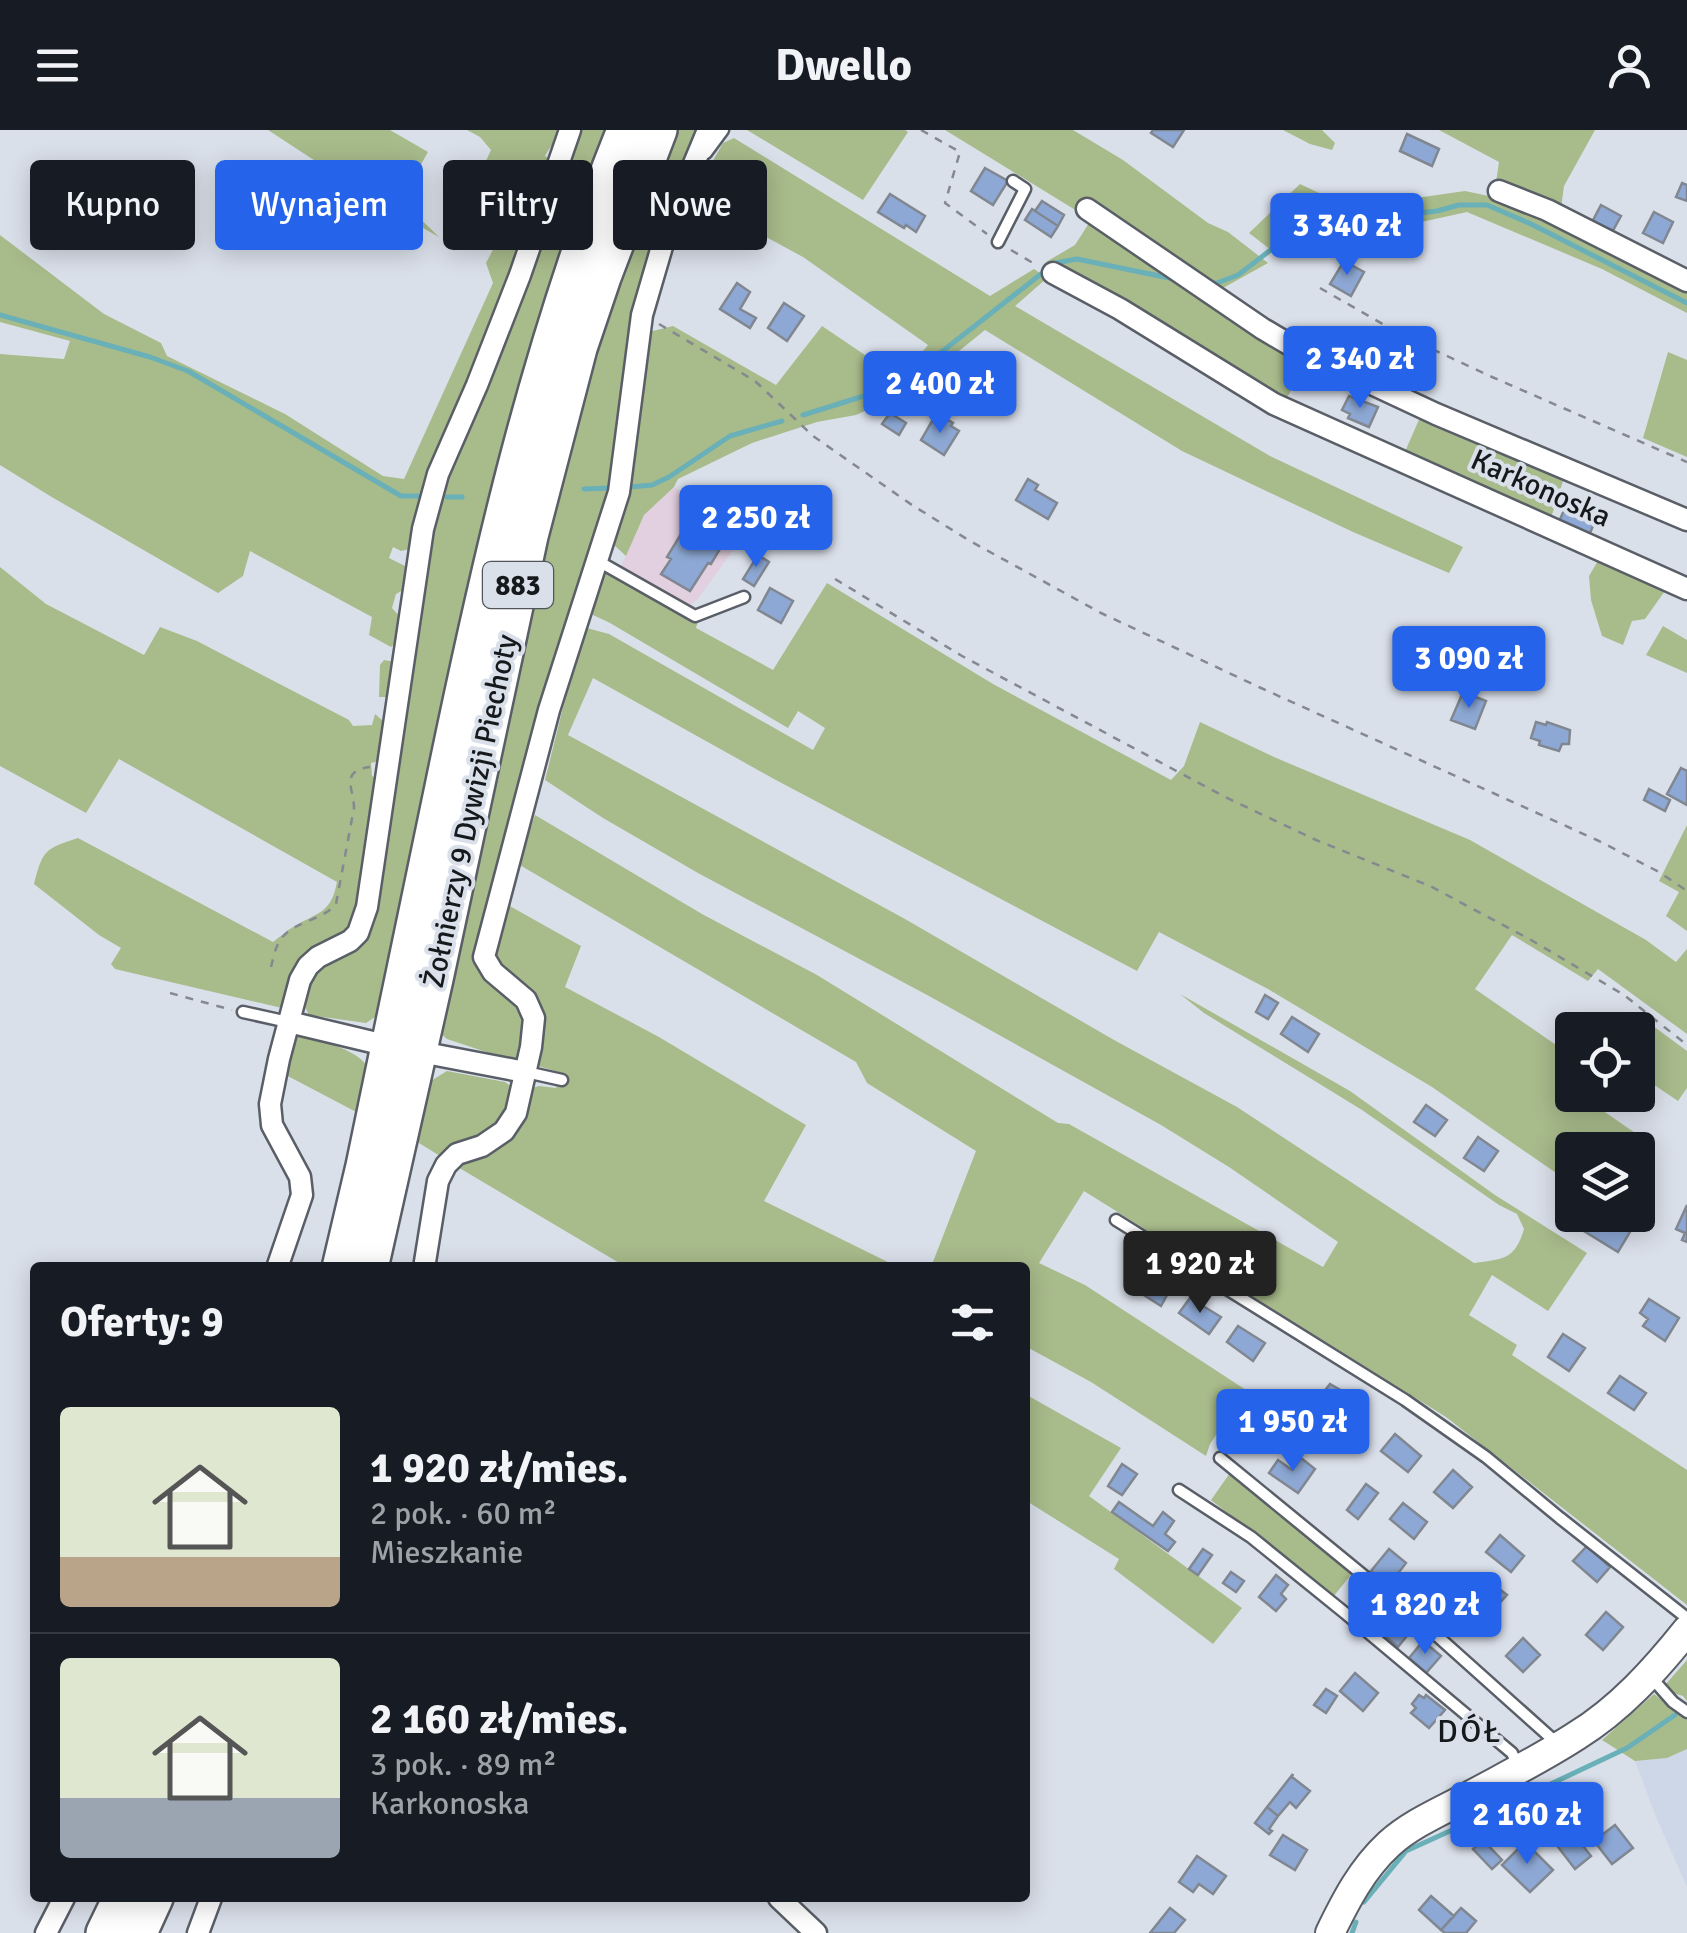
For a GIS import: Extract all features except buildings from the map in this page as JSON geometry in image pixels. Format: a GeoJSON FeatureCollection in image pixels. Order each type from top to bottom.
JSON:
{"type":"FeatureCollection","features":[{"type":"Feature","properties":{"kind":"highway","name":"Żołnierzy 9 Dywizji Piechoty"},"geometry":{"type":"LineString","coordinates":[[371,1262],[404,1048],[498,529],[555,325],[625,130]]}},
{"type":"Feature","properties":{"kind":"highway","name":"Żołnierzy 9 Dywizji Piechoty"},"geometry":{"type":"LineString","coordinates":[[341,1262],[371,1134],[404,1048],[579,348],[659,130]]}},
{"type":"Feature","properties":{"kind":"highway"},"geometry":{"type":"LineString","coordinates":[[104,1933],[118,1902]]}},
{"type":"Feature","properties":{"kind":"highway"},"geometry":{"type":"LineString","coordinates":[[139,1933],[153,1902]]}},
{"type":"Feature","properties":{"kind":"street"},"geometry":{"type":"LineString","coordinates":[[279,1262],[302,1194],[300,1177],[272,1125],[270,1104],[289,1022],[300,980],[308,966],[350,941],[362,925],[423,529],[438,474],[520,276],[570,130]]}},
{"type":"Feature","properties":{"kind":"street"},"geometry":{"type":"LineString","coordinates":[[696,160],[708,130]]}},
{"type":"Feature","properties":{"kind":"street"},"geometry":{"type":"LineString","coordinates":[[1499,191],[1547,210],[1687,281]]}},
{"type":"Feature","properties":{"kind":"street","name":"Karkonoska"},"geometry":{"type":"LineString","coordinates":[[1088,209],[1297,349],[1436,414],[1687,520]]}},
{"type":"Feature","properties":{"kind":"street"},"geometry":{"type":"LineString","coordinates":[[425,1262],[438,1180],[446,1165],[457,1154],[482,1146],[504,1131],[516,1113],[534,1018],[526,1000],[493,972],[484,957],[550,710],[620,492],[642,315],[661,250]]}},
{"type":"Feature","properties":{"kind":"street","name":"Karkonoska"},"geometry":{"type":"LineString","coordinates":[[1053,273],[1120,309],[1274,404],[1687,590]]}},
{"type":"Feature","properties":{"kind":"street"},"geometry":{"type":"LineString","coordinates":[[289,1022],[525,1072]]}},
{"type":"Feature","properties":{"kind":"street"},"geometry":{"type":"LineString","coordinates":[[1330,1933],[1365,1869],[1389,1844],[1428,1817],[1569,1741],[1605,1716],[1649,1675],[1687,1630]]}},
{"type":"Feature","properties":{"kind":"street"},"geometry":{"type":"LineString","coordinates":[[46,1933],[62,1902]]}},
{"type":"Feature","properties":{"kind":"street"},"geometry":{"type":"LineString","coordinates":[[198,1933],[210,1902]]}},
{"type":"Feature","properties":{"kind":"street"},"geometry":{"type":"LineString","coordinates":[[783,1902],[816,1933]]}},
{"type":"Feature","properties":{"kind":"lane"},"geometry":{"type":"LineString","coordinates":[[701,160],[724,130]]}},
{"type":"Feature","properties":{"kind":"lane"},"geometry":{"type":"LineString","coordinates":[[998,242],[1025,188],[1013,181]]}},
{"type":"Feature","properties":{"kind":"lane"},"geometry":{"type":"LineString","coordinates":[[598,560],[695,616],[744,597]]}},
{"type":"Feature","properties":{"kind":"lane"},"geometry":{"type":"LineString","coordinates":[[243,1012],[289,1022]]}},
{"type":"Feature","properties":{"kind":"lane"},"geometry":{"type":"LineString","coordinates":[[525,1072],[562,1080]]}},
{"type":"Feature","properties":{"kind":"lane"},"geometry":{"type":"LineString","coordinates":[[1116,1220],[1406,1400],[1486,1457],[1687,1618]]}},
{"type":"Feature","properties":{"kind":"lane"},"geometry":{"type":"LineString","coordinates":[[1220,1458],[1569,1741]]}},
{"type":"Feature","properties":{"kind":"lane"},"geometry":{"type":"LineString","coordinates":[[1180,1490],[1251,1537],[1345,1612],[1512,1753],[1519,1769]]}},
{"type":"Feature","properties":{"kind":"lane"},"geometry":{"type":"LineString","coordinates":[[1649,1675],[1687,1712]]}},
{"type":"Feature","properties":{"kind":"path"},"geometry":{"type":"LineString","coordinates":[[922,130],[960,152],[945,204],[1031,262]]}},
{"type":"Feature","properties":{"kind":"path"},"geometry":{"type":"LineString","coordinates":[[1320,288],[1400,334],[1687,462]]}},
{"type":"Feature","properties":{"kind":"path"},"geometry":{"type":"LineString","coordinates":[[642,315],[755,381],[813,436],[912,505],[986,550],[1101,613],[1599,841],[1687,890]]}},
{"type":"Feature","properties":{"kind":"path"},"geometry":{"type":"LineString","coordinates":[[835,579],[962,656],[1224,797],[1430,886],[1531,940],[1624,995],[1687,1046]]}},
{"type":"Feature","properties":{"kind":"path"},"geometry":{"type":"LineString","coordinates":[[271,967],[282,938],[336,904],[354,808],[349,781],[365,767],[386,767]]}},
{"type":"Feature","properties":{"kind":"path"},"geometry":{"type":"LineString","coordinates":[[170,994],[243,1012]]}},
{"type":"Feature","properties":{"kind":"shaded area"},"geometry":{"type":"Polygon","coordinates":[[[674,487],[747,531],[690,605],[621,566],[644,515],[674,487]]]}},
{"type":"Feature","properties":{"kind":"shaded area"},"geometry":{"type":"Polygon","coordinates":[[[1687,1749],[1687,1887],[1635,1761],[1667,1758],[1687,1749]]]}},
{"type":"Feature","properties":{"kind":"green space"},"geometry":{"type":"Polygon","coordinates":[[[268,130],[390,130],[428,152],[423,161],[314,160],[268,130]]]}},
{"type":"Feature","properties":{"kind":"green space"},"geometry":{"type":"Polygon","coordinates":[[[467,130],[561,130],[545,156],[551,160],[486,160],[491,150],[467,130]]]}},
{"type":"Feature","properties":{"kind":"green space"},"geometry":{"type":"Polygon","coordinates":[[[576,130],[611,130],[593,198],[593,160],[565,160],[576,130]]]}},
{"type":"Feature","properties":{"kind":"green space"},"geometry":{"type":"Polygon","coordinates":[[[669,130],[702,130],[691,160],[658,160],[669,130]]]}},
{"type":"Feature","properties":{"kind":"green space"},"geometry":{"type":"Polygon","coordinates":[[[747,130],[905,130],[908,132],[863,200],[747,130]]]}},
{"type":"Feature","properties":{"kind":"green space"},"geometry":{"type":"Polygon","coordinates":[[[945,130],[1073,130],[1123,160],[1268,263],[1223,288],[1213,289],[1084,202],[1077,211],[945,130]]]}},
{"type":"Feature","properties":{"kind":"green space"},"geometry":{"type":"Polygon","coordinates":[[[1283,130],[1322,130],[1335,143],[1332,150],[1283,130]]]}},
{"type":"Feature","properties":{"kind":"green space"},"geometry":{"type":"Polygon","coordinates":[[[1439,130],[1595,130],[1564,186],[1561,208],[1496,182],[1499,162],[1439,130]]]}},
{"type":"Feature","properties":{"kind":"green space"},"geometry":{"type":"Polygon","coordinates":[[[734,138],[990,296],[1034,269],[1047,278],[1015,306],[1270,456],[1463,547],[1449,573],[1182,451],[985,330],[928,376],[911,365],[928,345],[803,257],[767,238],[767,160],[714,160],[723,143],[734,138]]]}},
{"type":"Feature","properties":{"kind":"green space"},"geometry":{"type":"Polygon","coordinates":[[[1300,184],[1336,201],[1381,203],[1465,191],[1503,199],[1687,287],[1687,313],[1602,269],[1467,212],[1394,228],[1383,225],[1310,233],[1275,253],[1249,233],[1300,184]]]}},
{"type":"Feature","properties":{"kind":"green space"},"geometry":{"type":"Polygon","coordinates":[[[1091,220],[1306,361],[1285,402],[1046,262],[1075,245],[1091,220]]]}},
{"type":"Feature","properties":{"kind":"green space"},"geometry":{"type":"Polygon","coordinates":[[[0,235],[104,314],[161,343],[167,356],[285,414],[383,476],[404,479],[493,283],[486,263],[493,250],[518,252],[471,384],[463,391],[428,478],[410,549],[401,551],[393,547],[389,558],[407,567],[405,589],[396,594],[392,608],[400,617],[397,642],[391,647],[369,635],[372,617],[250,551],[243,576],[218,593],[0,465],[0,354],[64,359],[70,341],[0,322],[0,235]]]}},
{"type":"Feature","properties":{"kind":"green space"},"geometry":{"type":"Polygon","coordinates":[[[531,250],[579,250],[378,1015],[366,1023],[309,1015],[302,1001],[311,978],[321,967],[362,942],[370,925],[433,511],[531,250]]]}},
{"type":"Feature","properties":{"kind":"green space"},"geometry":{"type":"Polygon","coordinates":[[[624,250],[657,250],[639,298],[599,533],[483,971],[511,1001],[522,1022],[521,1046],[514,1060],[447,1039],[440,1033],[454,933],[593,334],[624,250]]]}},
{"type":"Feature","properties":{"kind":"green space"},"geometry":{"type":"Polygon","coordinates":[[[673,326],[776,385],[822,326],[914,388],[856,415],[817,422],[752,443],[678,479],[644,515],[626,556],[614,545],[636,444],[645,333],[673,326]]]}},
{"type":"Feature","properties":{"kind":"green space"},"geometry":{"type":"Polygon","coordinates":[[[1668,352],[1687,360],[1687,457],[1643,438],[1668,352]]]}},
{"type":"Feature","properties":{"kind":"green space"},"geometry":{"type":"Polygon","coordinates":[[[1421,415],[1565,475],[1550,521],[1404,454],[1421,415]]]}},
{"type":"Feature","properties":{"kind":"green space"},"geometry":{"type":"Polygon","coordinates":[[[1599,559],[1667,588],[1645,619],[1632,621],[1623,645],[1602,636],[1591,600],[1589,576],[1599,559]]]}},
{"type":"Feature","properties":{"kind":"green space"},"geometry":{"type":"Polygon","coordinates":[[[0,567],[46,604],[144,655],[160,627],[197,641],[349,720],[353,726],[372,725],[375,714],[383,721],[379,761],[371,763],[372,776],[378,779],[357,918],[282,1008],[115,969],[111,964],[121,948],[34,884],[47,852],[78,838],[273,942],[327,906],[337,882],[119,759],[86,813],[0,766],[0,567]]]}},
{"type":"Feature","properties":{"kind":"green space"},"geometry":{"type":"Polygon","coordinates":[[[602,573],[613,574],[686,619],[698,621],[696,628],[773,670],[827,583],[993,684],[1171,780],[1184,766],[1200,722],[1470,840],[1646,940],[1676,962],[1687,949],[1687,1034],[1598,969],[1588,981],[1512,935],[1475,989],[1555,1044],[1555,1112],[1605,1112],[1634,1132],[1555,1132],[1555,1172],[1432,1087],[1268,989],[1159,932],[1137,971],[774,779],[593,678],[568,735],[1237,1107],[1474,1263],[1500,1259],[1512,1252],[1524,1229],[1517,1214],[1180,994],[1350,1091],[1495,1195],[1587,1253],[1548,1311],[1492,1275],[1469,1315],[1517,1345],[1512,1355],[1687,1470],[1687,1605],[1446,1417],[1084,1191],[1039,1263],[1085,1285],[1246,1390],[1206,1456],[1091,1382],[1030,1349],[1030,1262],[933,1262],[976,1151],[867,1083],[856,1062],[518,864],[535,815],[702,914],[817,975],[1058,1123],[1069,1124],[1323,1267],[1338,1242],[1161,1125],[698,873],[545,780],[583,627],[609,634],[813,750],[825,728],[798,711],[788,728],[593,615],[590,605],[602,573]]]}},
{"type":"Feature","properties":{"kind":"green space"},"geometry":{"type":"Polygon","coordinates":[[[1663,626],[1687,640],[1687,673],[1646,655],[1663,626]]]}},
{"type":"Feature","properties":{"kind":"green space"},"geometry":{"type":"Polygon","coordinates":[[[384,660],[395,662],[389,697],[379,697],[380,665],[384,660]]]}},
{"type":"Feature","properties":{"kind":"green space"},"geometry":{"type":"Polygon","coordinates":[[[1687,825],[1687,931],[1666,916],[1679,892],[1659,881],[1687,825]]]}},
{"type":"Feature","properties":{"kind":"green space"},"geometry":{"type":"Polygon","coordinates":[[[506,904],[581,946],[565,987],[659,1037],[806,1125],[764,1201],[888,1262],[618,1262],[456,1166],[529,1089],[556,1088],[562,1073],[538,1066],[540,1045],[494,951],[506,904]]]}},
{"type":"Feature","properties":{"kind":"green space"},"geometry":{"type":"Polygon","coordinates":[[[1655,1027],[1687,1051],[1687,1088],[1678,1101],[1655,1085],[1655,1027]]]}},
{"type":"Feature","properties":{"kind":"green space"},"geometry":{"type":"Polygon","coordinates":[[[298,1037],[340,1047],[367,1065],[370,1078],[362,1115],[282,1073],[291,1043],[298,1037]]]}},
{"type":"Feature","properties":{"kind":"green space"},"geometry":{"type":"Polygon","coordinates":[[[447,1071],[505,1082],[512,1087],[507,1111],[497,1125],[440,1156],[411,1138],[421,1087],[447,1071]]]}},
{"type":"Feature","properties":{"kind":"green space"},"geometry":{"type":"Polygon","coordinates":[[[1030,1397],[1121,1448],[1089,1496],[1242,1608],[1213,1644],[1114,1569],[1119,1559],[1030,1503],[1030,1397]]]}},
{"type":"Feature","properties":{"kind":"green space"},"geometry":{"type":"Polygon","coordinates":[[[1230,1473],[1354,1571],[1333,1597],[1211,1500],[1230,1473]]]}},
{"type":"Feature","properties":{"kind":"green space"},"geometry":{"type":"Polygon","coordinates":[[[1687,1660],[1687,1701],[1665,1685],[1687,1660]]]}},
{"type":"Feature","properties":{"kind":"green space"},"geometry":{"type":"Polygon","coordinates":[[[1654,1694],[1687,1720],[1687,1749],[1667,1758],[1635,1761],[1602,1740],[1654,1694]]]}},
{"type":"Feature","properties":{"kind":"waterway"},"geometry":{"type":"LineString","coordinates":[[1210,283],[1238,275],[1289,236],[1315,225],[1459,205],[1487,205],[1687,303]]}},
{"type":"Feature","properties":{"kind":"waterway"},"geometry":{"type":"LineString","coordinates":[[921,368],[1055,263],[1077,259],[1174,279]]}},
{"type":"Feature","properties":{"kind":"waterway"},"geometry":{"type":"LineString","coordinates":[[0,315],[188,371],[401,496],[418,496]]}},
{"type":"Feature","properties":{"kind":"waterway"},"geometry":{"type":"LineString","coordinates":[[803,415],[896,386]]}},
{"type":"Feature","properties":{"kind":"waterway"},"geometry":{"type":"LineString","coordinates":[[630,487],[652,485],[669,477],[730,436],[782,421]]}},
{"type":"Feature","properties":{"kind":"waterway"},"geometry":{"type":"LineString","coordinates":[[584,489],[608,488]]}},
{"type":"Feature","properties":{"kind":"waterway"},"geometry":{"type":"LineString","coordinates":[[447,497],[462,497]]}},
{"type":"Feature","properties":{"kind":"waterway"},"geometry":{"type":"LineString","coordinates":[[1521,1798],[1627,1748],[1675,1715]]}},
{"type":"Feature","properties":{"kind":"waterway"},"geometry":{"type":"LineString","coordinates":[[1364,1902],[1406,1851],[1507,1805]]}},
{"type":"Feature","properties":{"kind":"waterway"},"geometry":{"type":"LineString","coordinates":[[1352,1933],[1356,1922]]}},
{"type":"Feature","properties":{"kind":"district","name":"DÓŁ"},"geometry":{"type":"Point","coordinates":[1470,1731]}}]}
